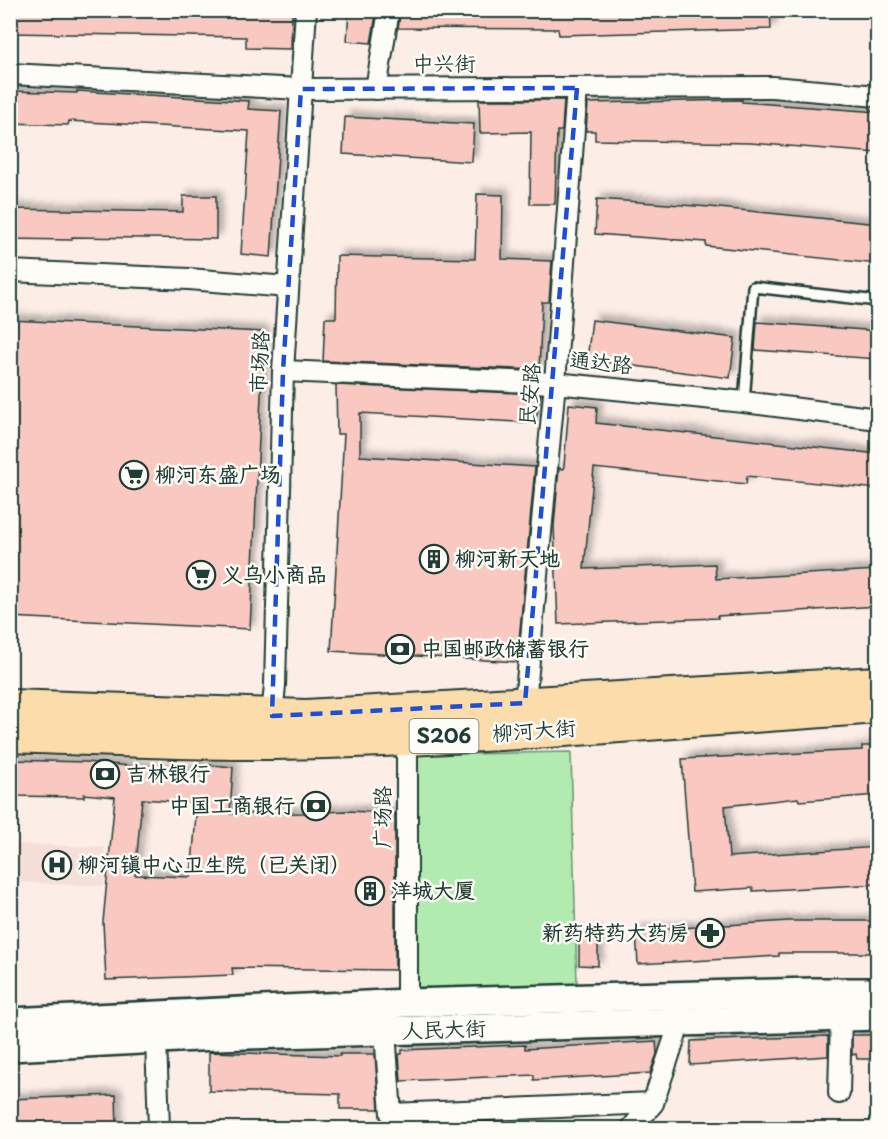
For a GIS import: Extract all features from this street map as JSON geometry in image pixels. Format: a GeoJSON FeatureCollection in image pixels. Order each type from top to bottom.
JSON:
{"type":"FeatureCollection","features":[{"type":"Feature","properties":{"kind":"main road","name":"柳河大街"},"geometry":{"type":"LineString","coordinates":[[10,706],[306,716],[878,683]]}},
{"type":"Feature","properties":{"kind":"main road","name":"柳河大街"},"geometry":{"type":"LineString","coordinates":[[10,736],[273,743],[407,739],[878,707]]}},
{"type":"Feature","properties":{"kind":"street","name":"市场路"},"geometry":{"type":"LineString","coordinates":[[272,716],[283,371],[306,10]]}},
{"type":"Feature","properties":{"kind":"street"},"geometry":{"type":"LineString","coordinates":[[376,89],[389,10]]}},
{"type":"Feature","properties":{"kind":"street","name":"中兴街"},"geometry":{"type":"LineString","coordinates":[[10,74],[301,89],[772,87],[878,96]]}},
{"type":"Feature","properties":{"kind":"street","name":"民安路"},"geometry":{"type":"LineString","coordinates":[[525,703],[555,383],[577,88]]}},
{"type":"Feature","properties":{"kind":"street"},"geometry":{"type":"LineString","coordinates":[[10,271],[189,279],[288,287]]}},
{"type":"Feature","properties":{"kind":"street","name":"通达路"},"geometry":{"type":"LineString","coordinates":[[283,371],[555,383],[744,402],[878,419]]}},
{"type":"Feature","properties":{"kind":"street","name":"广场路"},"geometry":{"type":"LineString","coordinates":[[407,739],[397,1003],[385,1032],[391,1114],[653,1103]]}},
{"type":"Feature","properties":{"kind":"street","name":"人民大街"},"geometry":{"type":"LineString","coordinates":[[10,1047],[156,1039],[385,1032],[878,992]]}},
{"type":"Feature","properties":{"kind":"street","name":"人民大街"},"geometry":{"type":"LineString","coordinates":[[10,1022],[397,1003],[878,1016]]}},
{"type":"Feature","properties":{"kind":"street"},"geometry":{"type":"LineString","coordinates":[[632,1128],[653,1103],[680,1009]]}},
{"type":"Feature","properties":{"kind":"street"},"geometry":{"type":"LineString","coordinates":[[839,1094],[841,1016]]}},
{"type":"Feature","properties":{"kind":"street"},"geometry":{"type":"LineString","coordinates":[[156,1039],[159,1128]]}},
{"type":"Feature","properties":{"kind":"lane"},"geometry":{"type":"LineString","coordinates":[[744,402],[753,287],[878,301]]}},
{"type":"Feature","properties":{"kind":"highlighted area"},"geometry":{"type":"Polygon","coordinates":[[[577,88],[525,703],[272,716],[283,371],[301,89],[577,88]]]}},
{"type":"Feature","properties":{"kind":"shaded area","name":"柳河镇中心卫生院（已关闭）"},"geometry":{"type":"Polygon","coordinates":[[[11,844],[105,847],[104,886],[11,882],[11,844]]]}},
{"type":"Feature","properties":{"kind":"green space"},"geometry":{"type":"Polygon","coordinates":[[[571,752],[577,985],[418,989],[413,755],[571,752]]]}},
{"type":"Feature","properties":{"kind":"building"},"geometry":{"type":"Polygon","coordinates":[[[10,10],[292,10],[291,49],[246,48],[246,37],[10,33],[10,10]]]}},
{"type":"Feature","properties":{"kind":"building"},"geometry":{"type":"Polygon","coordinates":[[[349,10],[377,10],[371,43],[347,41],[349,10]]]}},
{"type":"Feature","properties":{"kind":"building"},"geometry":{"type":"Polygon","coordinates":[[[401,10],[770,10],[771,29],[559,35],[558,29],[398,28],[401,10]]]}},
{"type":"Feature","properties":{"kind":"building"},"geometry":{"type":"Polygon","coordinates":[[[10,91],[77,93],[77,91],[249,101],[248,109],[281,111],[271,257],[241,254],[249,131],[69,121],[68,125],[10,123],[10,91]]]}},
{"type":"Feature","properties":{"kind":"building"},"geometry":{"type":"Polygon","coordinates":[[[479,100],[564,100],[562,131],[557,131],[555,204],[530,204],[531,132],[480,133],[479,100]]]}},
{"type":"Feature","properties":{"kind":"building"},"geometry":{"type":"Polygon","coordinates":[[[742,100],[742,102],[878,112],[878,153],[750,143],[595,140],[595,131],[586,131],[588,103],[742,100]]]}},
{"type":"Feature","properties":{"kind":"building"},"geometry":{"type":"Polygon","coordinates":[[[345,117],[474,124],[472,162],[343,154],[345,117]]]}},
{"type":"Feature","properties":{"kind":"building"},"geometry":{"type":"Polygon","coordinates":[[[477,194],[503,195],[502,259],[552,261],[549,302],[542,302],[539,370],[323,361],[325,318],[336,318],[337,256],[475,259],[477,194]]]}},
{"type":"Feature","properties":{"kind":"building"},"geometry":{"type":"Polygon","coordinates":[[[183,196],[216,196],[216,239],[72,237],[72,240],[10,239],[10,209],[183,212],[183,196]]]}},
{"type":"Feature","properties":{"kind":"building"},"geometry":{"type":"Polygon","coordinates":[[[597,199],[710,207],[878,224],[878,264],[706,246],[706,242],[595,234],[597,199]]]}},
{"type":"Feature","properties":{"kind":"building","name":"柳河东盛广场"},"geometry":{"type":"Polygon","coordinates":[[[10,320],[264,332],[250,629],[10,617],[10,320]]]}},
{"type":"Feature","properties":{"kind":"building"},"geometry":{"type":"Polygon","coordinates":[[[592,320],[735,338],[730,378],[587,360],[592,320]]]}},
{"type":"Feature","properties":{"kind":"building"},"geometry":{"type":"Polygon","coordinates":[[[757,322],[878,331],[878,359],[755,350],[757,322]]]}},
{"type":"Feature","properties":{"kind":"building","name":"柳河新天地"},"geometry":{"type":"Polygon","coordinates":[[[336,385],[541,394],[535,423],[360,413],[360,456],[535,467],[517,662],[331,651],[344,434],[337,434],[336,385]]]}},
{"type":"Feature","properties":{"kind":"building"},"geometry":{"type":"Polygon","coordinates":[[[569,404],[597,407],[596,423],[878,454],[878,489],[747,476],[746,484],[594,468],[584,569],[715,564],[716,579],[878,570],[878,606],[717,616],[718,618],[558,624],[554,526],[559,468],[563,469],[564,466],[569,404]]]}},
{"type":"Feature","properties":{"kind":"building"},"geometry":{"type":"Polygon","coordinates":[[[862,746],[878,746],[878,795],[799,801],[798,798],[725,806],[729,857],[878,847],[878,884],[692,892],[682,759],[862,750],[862,746]]]}},
{"type":"Feature","properties":{"kind":"building"},"geometry":{"type":"Polygon","coordinates":[[[10,760],[85,762],[200,772],[200,764],[233,767],[230,814],[346,811],[395,813],[395,970],[232,968],[233,975],[106,980],[103,922],[115,797],[84,794],[84,797],[10,796],[10,760]],[[142,799],[135,875],[191,877],[197,803],[142,799]]]}},
{"type":"Feature","properties":{"kind":"building"},"geometry":{"type":"Polygon","coordinates":[[[788,921],[878,921],[878,953],[779,953],[779,956],[638,964],[636,931],[788,921]]]}},
{"type":"Feature","properties":{"kind":"building"},"geometry":{"type":"Polygon","coordinates":[[[579,934],[598,934],[598,966],[579,965],[579,934]]]}},
{"type":"Feature","properties":{"kind":"building"},"geometry":{"type":"Polygon","coordinates":[[[852,1035],[878,1035],[878,1059],[857,1059],[856,1054],[852,1055],[852,1035]]]}},
{"type":"Feature","properties":{"kind":"building"},"geometry":{"type":"Polygon","coordinates":[[[828,1036],[828,1056],[690,1065],[691,1041],[828,1036]]]}},
{"type":"Feature","properties":{"kind":"building"},"geometry":{"type":"Polygon","coordinates":[[[656,1041],[657,1054],[650,1073],[534,1080],[534,1075],[401,1081],[399,1054],[402,1054],[402,1050],[525,1045],[525,1049],[656,1041]]]}},
{"type":"Feature","properties":{"kind":"building"},"geometry":{"type":"Polygon","coordinates":[[[209,1052],[340,1056],[340,1054],[375,1054],[379,1109],[340,1109],[340,1094],[209,1091],[209,1052]]]}},
{"type":"Feature","properties":{"kind":"building"},"geometry":{"type":"Polygon","coordinates":[[[116,1095],[117,1128],[10,1128],[10,1099],[116,1095]]]}},
{"type":"Feature","properties":{"kind":"place","name":"柳河东盛广场"},"geometry":{"type":"Point","coordinates":[134,475]}},
{"type":"Feature","properties":{"kind":"place","name":"柳河新天地"},"geometry":{"type":"Point","coordinates":[434,559]}},
{"type":"Feature","properties":{"kind":"place","name":"义乌小商品"},"geometry":{"type":"Point","coordinates":[201,575]}},
{"type":"Feature","properties":{"kind":"place","name":"中国邮政储蓄银行"},"geometry":{"type":"Point","coordinates":[400,649]}},
{"type":"Feature","properties":{"kind":"place","name":"吉林银行"},"geometry":{"type":"Point","coordinates":[105,774]}},
{"type":"Feature","properties":{"kind":"place","name":"中国工商银行"},"geometry":{"type":"Point","coordinates":[316,806]}},
{"type":"Feature","properties":{"kind":"place","name":"柳河镇中心卫生院（已关闭）"},"geometry":{"type":"Point","coordinates":[57,865]}},
{"type":"Feature","properties":{"kind":"place","name":"洋城大厦"},"geometry":{"type":"Point","coordinates":[370,891]}},
{"type":"Feature","properties":{"kind":"place","name":"新药特药大药房"},"geometry":{"type":"Point","coordinates":[710,933]}}]}
